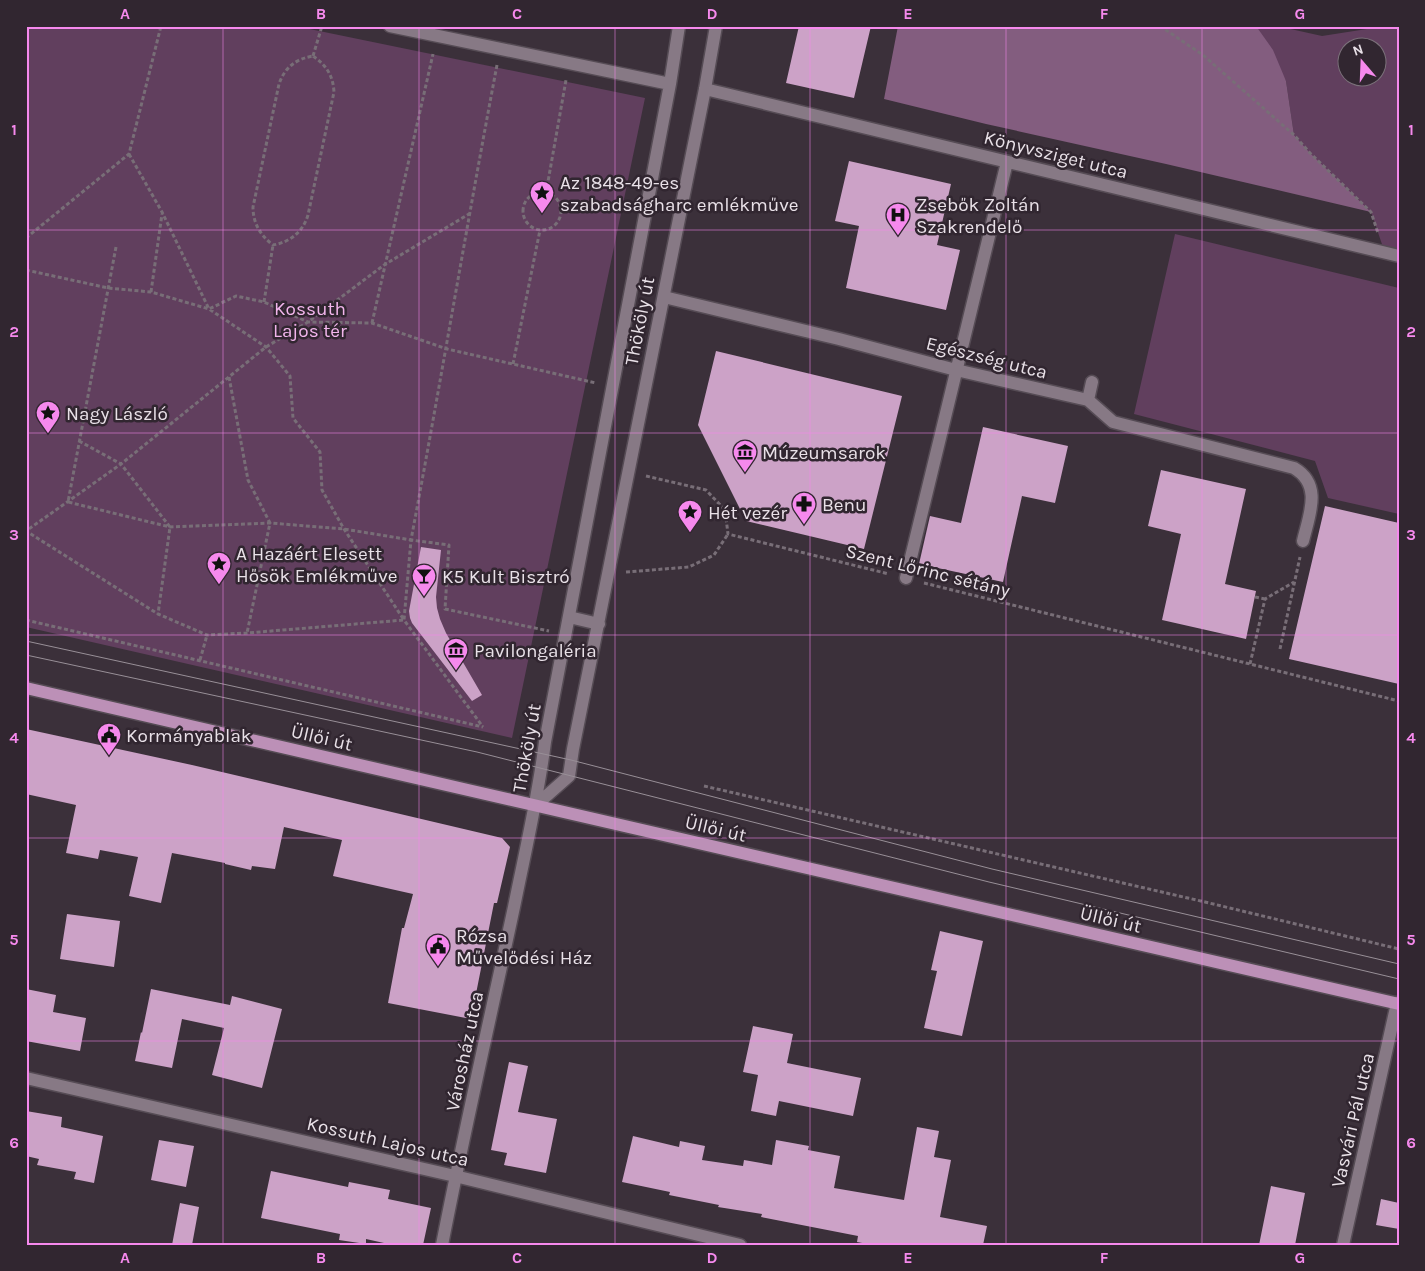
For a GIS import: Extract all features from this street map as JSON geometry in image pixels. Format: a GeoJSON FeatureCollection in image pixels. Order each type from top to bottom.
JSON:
{"type":"FeatureCollection","features":[{"type":"Feature","properties":{"kind":"main road","name":"Üllői út"},"geometry":{"type":"LineString","coordinates":[[26,688],[1398,1004]]}},
{"type":"Feature","properties":{"kind":"street"},"geometry":{"type":"LineString","coordinates":[[390,26],[670,84]]}},
{"type":"Feature","properties":{"kind":"street","name":"Thököly út"},"geometry":{"type":"LineString","coordinates":[[535,806],[565,634],[670,84],[679,26]]}},
{"type":"Feature","properties":{"kind":"street","name":"Thököly út"},"geometry":{"type":"LineString","coordinates":[[535,806],[569,776],[716,26]]}},
{"type":"Feature","properties":{"kind":"street","name":"Könyvsziget utca"},"geometry":{"type":"LineString","coordinates":[[705,89],[1399,256]]}},
{"type":"Feature","properties":{"kind":"street"},"geometry":{"type":"LineString","coordinates":[[906,578],[1007,162]]}},
{"type":"Feature","properties":{"kind":"street","name":"Egészség utca"},"geometry":{"type":"LineString","coordinates":[[664,297],[839,339],[956,370],[1088,400],[1113,422],[1294,468],[1301,472],[1309,482],[1313,496],[1303,541]]}},
{"type":"Feature","properties":{"kind":"street"},"geometry":{"type":"LineString","coordinates":[[1088,400],[1092,382]]}},
{"type":"Feature","properties":{"kind":"street"},"geometry":{"type":"LineString","coordinates":[[569,617],[599,624]]}},
{"type":"Feature","properties":{"kind":"street","name":"Városház utca"},"geometry":{"type":"LineString","coordinates":[[442,1245],[455,1176],[535,806]]}},
{"type":"Feature","properties":{"kind":"street","name":"Vasvári Pál utca"},"geometry":{"type":"LineString","coordinates":[[1343,1245],[1398,1004]]}},
{"type":"Feature","properties":{"kind":"street","name":"Kossuth Lajos utca"},"geometry":{"type":"LineString","coordinates":[[26,1078],[455,1176],[740,1245]]}},
{"type":"Feature","properties":{"kind":"path"},"geometry":{"type":"LineString","coordinates":[[26,238],[129,154],[161,26]]}},
{"type":"Feature","properties":{"kind":"path"},"geometry":{"type":"LineString","coordinates":[[313,56],[322,26]]}},
{"type":"Feature","properties":{"kind":"path"},"geometry":{"type":"LineString","coordinates":[[1160,26],[1203,55],[1287,129],[1371,212],[1385,253]]}},
{"type":"Feature","properties":{"kind":"path"},"geometry":{"type":"LineString","coordinates":[[372,323],[437,36]]}},
{"type":"Feature","properties":{"kind":"path"},"geometry":{"type":"LineString","coordinates":[[404,620],[411,540],[500,49]]}},
{"type":"Feature","properties":{"kind":"path"},"geometry":{"type":"LineString","coordinates":[[313,56],[321,61],[330,73],[334,92],[305,224],[301,230],[288,240],[273,245],[257,228],[253,216],[253,207],[278,84],[281,76],[291,64],[304,57],[313,56]]}},
{"type":"Feature","properties":{"kind":"path"},"geometry":{"type":"LineString","coordinates":[[546,193],[569,64]]}},
{"type":"Feature","properties":{"kind":"path"},"geometry":{"type":"LineString","coordinates":[[129,154],[162,212],[209,309]]}},
{"type":"Feature","properties":{"kind":"path"},"geometry":{"type":"LineString","coordinates":[[540,192],[546,193],[552,195],[560,205],[560,217],[552,227],[540,230],[534,228],[526,220],[524,208],[529,198],[540,192]]}},
{"type":"Feature","properties":{"kind":"path"},"geometry":{"type":"LineString","coordinates":[[151,292],[162,212]]}},
{"type":"Feature","properties":{"kind":"path"},"geometry":{"type":"LineString","coordinates":[[404,620],[207,635],[158,614],[26,531],[121,464],[266,346],[308,322],[384,265],[469,214]]}},
{"type":"Feature","properties":{"kind":"path"},"geometry":{"type":"LineString","coordinates":[[513,364],[540,230]]}},
{"type":"Feature","properties":{"kind":"path"},"geometry":{"type":"LineString","coordinates":[[264,302],[273,245]]}},
{"type":"Feature","properties":{"kind":"path"},"geometry":{"type":"LineString","coordinates":[[68,502],[116,247]]}},
{"type":"Feature","properties":{"kind":"path"},"geometry":{"type":"LineString","coordinates":[[26,270],[108,288],[151,292],[209,309],[266,346],[290,376],[293,418],[320,452],[322,490],[344,529],[404,620],[483,727],[26,620]]}},
{"type":"Feature","properties":{"kind":"path"},"geometry":{"type":"LineString","coordinates":[[209,309],[236,296],[264,302],[308,322],[372,323],[447,349],[612,386]]}},
{"type":"Feature","properties":{"kind":"path"},"geometry":{"type":"LineString","coordinates":[[230,377],[248,480],[270,523],[247,633]]}},
{"type":"Feature","properties":{"kind":"path"},"geometry":{"type":"LineString","coordinates":[[79,441],[121,464],[170,527],[158,614]]}},
{"type":"Feature","properties":{"kind":"path"},"geometry":{"type":"LineString","coordinates":[[608,574],[689,567],[714,555],[728,534],[724,510],[706,490],[628,472]]}},
{"type":"Feature","properties":{"kind":"path"},"geometry":{"type":"LineString","coordinates":[[68,502],[170,527],[270,523],[344,529],[449,545],[445,609],[565,634]]}},
{"type":"Feature","properties":{"kind":"path","name":"Szent Lőrinc sétány"},"geometry":{"type":"LineString","coordinates":[[728,534],[1399,701]]}},
{"type":"Feature","properties":{"kind":"path"},"geometry":{"type":"LineString","coordinates":[[1280,649],[1303,541]]}},
{"type":"Feature","properties":{"kind":"path"},"geometry":{"type":"LineString","coordinates":[[1255,597],[1265,599],[1294,582]]}},
{"type":"Feature","properties":{"kind":"path"},"geometry":{"type":"LineString","coordinates":[[1250,664],[1265,599]]}},
{"type":"Feature","properties":{"kind":"path"},"geometry":{"type":"LineString","coordinates":[[200,660],[207,635]]}},
{"type":"Feature","properties":{"kind":"path"},"geometry":{"type":"LineString","coordinates":[[704,786],[1399,949]]}},
{"type":"Feature","properties":{"kind":"green space","name":"Kossuth Lajos tér"},"geometry":{"type":"Polygon","coordinates":[[[26,26],[295,26],[645,98],[512,738],[26,627],[26,26]]]}},
{"type":"Feature","properties":{"kind":"green space"},"geometry":{"type":"Polygon","coordinates":[[[1256,26],[1277,26],[1322,36],[1386,26],[1399,26],[1399,256],[1385,253],[1371,212],[1294,135],[1286,81],[1256,26]]]}},
{"type":"Feature","properties":{"kind":"green space"},"geometry":{"type":"Polygon","coordinates":[[[1175,234],[1399,288],[1399,514],[1328,498],[1315,461],[1134,414],[1175,234]]]}},
{"type":"Feature","properties":{"kind":"shaded area"},"geometry":{"type":"Polygon","coordinates":[[[898,26],[1256,26],[1273,50],[1286,81],[1294,135],[1371,212],[884,99],[898,26]]]}},
{"type":"Feature","properties":{"kind":"building"},"geometry":{"type":"Polygon","coordinates":[[[799,26],[871,26],[854,98],[786,83],[799,26]]]}},
{"type":"Feature","properties":{"kind":"building","name":"Zsebők Zoltán Szakrendelő"},"geometry":{"type":"Polygon","coordinates":[[[849,161],[951,184],[937,245],[960,250],[946,310],[846,288],[859,226],[835,221],[849,161]]]}},
{"type":"Feature","properties":{"kind":"building"},"geometry":{"type":"Polygon","coordinates":[[[716,351],[902,396],[864,549],[746,521],[698,425],[716,351]]]}},
{"type":"Feature","properties":{"kind":"building"},"geometry":{"type":"Polygon","coordinates":[[[983,427],[1068,446],[1055,503],[1022,496],[1003,582],[919,564],[930,516],[961,523],[983,427]]]}},
{"type":"Feature","properties":{"kind":"building"},"geometry":{"type":"Polygon","coordinates":[[[1161,470],[1246,489],[1225,584],[1256,591],[1246,639],[1162,620],[1181,534],[1148,526],[1161,470]]]}},
{"type":"Feature","properties":{"kind":"building"},"geometry":{"type":"Polygon","coordinates":[[[1325,506],[1399,523],[1399,684],[1289,659],[1325,506]]]}},
{"type":"Feature","properties":{"kind":"building"},"geometry":{"type":"Polygon","coordinates":[[[421,547],[441,550],[436,597],[437,608],[446,633],[482,695],[472,701],[410,618],[409,611],[421,547]]]}},
{"type":"Feature","properties":{"kind":"building"},"geometry":{"type":"Polygon","coordinates":[[[26,729],[192,765],[502,838],[510,847],[497,903],[494,903],[471,1019],[388,1003],[402,928],[404,928],[413,894],[333,876],[342,840],[284,827],[275,869],[252,866],[251,870],[172,853],[161,903],[129,896],[138,857],[100,850],[98,859],[66,853],[76,805],[26,794],[26,729]]]}},
{"type":"Feature","properties":{"kind":"building"},"geometry":{"type":"Polygon","coordinates":[[[67,914],[120,921],[114,967],[60,959],[67,914]]]}},
{"type":"Feature","properties":{"kind":"building"},"geometry":{"type":"Polygon","coordinates":[[[940,931],[983,941],[962,1036],[924,1028],[937,971],[931,970],[940,931]]]}},
{"type":"Feature","properties":{"kind":"building"},"geometry":{"type":"Polygon","coordinates":[[[26,989],[56,995],[53,1012],[86,1018],[80,1051],[26,1041],[26,989]]]}},
{"type":"Feature","properties":{"kind":"building"},"geometry":{"type":"Polygon","coordinates":[[[151,989],[230,1005],[232,996],[282,1009],[262,1088],[212,1075],[224,1028],[182,1019],[172,1068],[135,1061],[151,989]]]}},
{"type":"Feature","properties":{"kind":"building"},"geometry":{"type":"Polygon","coordinates":[[[753,1026],[793,1034],[787,1063],[861,1078],[853,1116],[779,1101],[776,1116],[751,1111],[758,1075],[743,1072],[753,1026]]]}},
{"type":"Feature","properties":{"kind":"building"},"geometry":{"type":"Polygon","coordinates":[[[509,1062],[528,1066],[518,1112],[557,1119],[546,1173],[504,1165],[507,1153],[491,1150],[509,1062]]]}},
{"type":"Feature","properties":{"kind":"building"},"geometry":{"type":"Polygon","coordinates":[[[26,1111],[62,1117],[61,1127],[103,1136],[94,1183],[74,1179],[76,1172],[37,1165],[39,1159],[26,1156],[26,1111]]]}},
{"type":"Feature","properties":{"kind":"building"},"geometry":{"type":"Polygon","coordinates":[[[917,1127],[939,1131],[934,1157],[951,1160],[940,1217],[987,1226],[983,1245],[873,1245],[857,1242],[858,1236],[761,1217],[762,1214],[718,1207],[719,1205],[669,1195],[670,1192],[622,1182],[633,1136],[679,1147],[680,1141],[705,1146],[702,1160],[743,1166],[744,1160],[772,1165],[776,1140],[809,1146],[808,1150],[840,1156],[834,1188],[904,1200],[917,1127]]]}},
{"type":"Feature","properties":{"kind":"building"},"geometry":{"type":"Polygon","coordinates":[[[159,1140],[194,1146],[186,1187],[151,1180],[159,1140]]]}},
{"type":"Feature","properties":{"kind":"building"},"geometry":{"type":"Polygon","coordinates":[[[271,1171],[348,1187],[349,1182],[390,1190],[388,1199],[431,1208],[423,1245],[393,1245],[366,1239],[366,1244],[339,1240],[340,1234],[261,1218],[271,1171]]]}},
{"type":"Feature","properties":{"kind":"building"},"geometry":{"type":"Polygon","coordinates":[[[1271,1186],[1305,1193],[1295,1245],[1259,1245],[1271,1186]]]}},
{"type":"Feature","properties":{"kind":"building"},"geometry":{"type":"Polygon","coordinates":[[[1381,1199],[1399,1203],[1399,1229],[1376,1225],[1381,1199]]]}},
{"type":"Feature","properties":{"kind":"building"},"geometry":{"type":"Polygon","coordinates":[[[180,1203],[199,1207],[192,1245],[172,1245],[180,1203]]]}},
{"type":"Feature","properties":{"kind":"tram line"},"geometry":{"type":"LineString","coordinates":[[26,641],[571,760],[992,869],[1399,964]]}},
{"type":"Feature","properties":{"kind":"tram line"},"geometry":{"type":"LineString","coordinates":[[26,655],[477,752],[989,882],[1399,979]]}},
{"type":"Feature","properties":{"kind":"place","name":"Az 1848-49-es szabadságharc emlékműve"},"geometry":{"type":"Point","coordinates":[542,214]}},
{"type":"Feature","properties":{"kind":"place","name":"Zsebők Zoltán Szakrendelő"},"geometry":{"type":"Point","coordinates":[898,236]}},
{"type":"Feature","properties":{"kind":"place","name":"Nagy László"},"geometry":{"type":"Point","coordinates":[48,434]}},
{"type":"Feature","properties":{"kind":"place","name":"Múzeumsarok"},"geometry":{"type":"Point","coordinates":[745,473]}},
{"type":"Feature","properties":{"kind":"place","name":"Benu"},"geometry":{"type":"Point","coordinates":[804,525]}},
{"type":"Feature","properties":{"kind":"place","name":"Hét vezér"},"geometry":{"type":"Point","coordinates":[690,533]}},
{"type":"Feature","properties":{"kind":"place","name":"A Hazáért Elesett Hősök Emlékműve"},"geometry":{"type":"Point","coordinates":[219,585]}},
{"type":"Feature","properties":{"kind":"place","name":"K5 Kult Bisztró"},"geometry":{"type":"Point","coordinates":[424,597]}},
{"type":"Feature","properties":{"kind":"place","name":"Pavilongaléria"},"geometry":{"type":"Point","coordinates":[456,671]}},
{"type":"Feature","properties":{"kind":"place","name":"Kormányablak"},"geometry":{"type":"Point","coordinates":[109,756]}},
{"type":"Feature","properties":{"kind":"place","name":"Rózsa Művelődési Ház"},"geometry":{"type":"Point","coordinates":[438,967]}}]}
